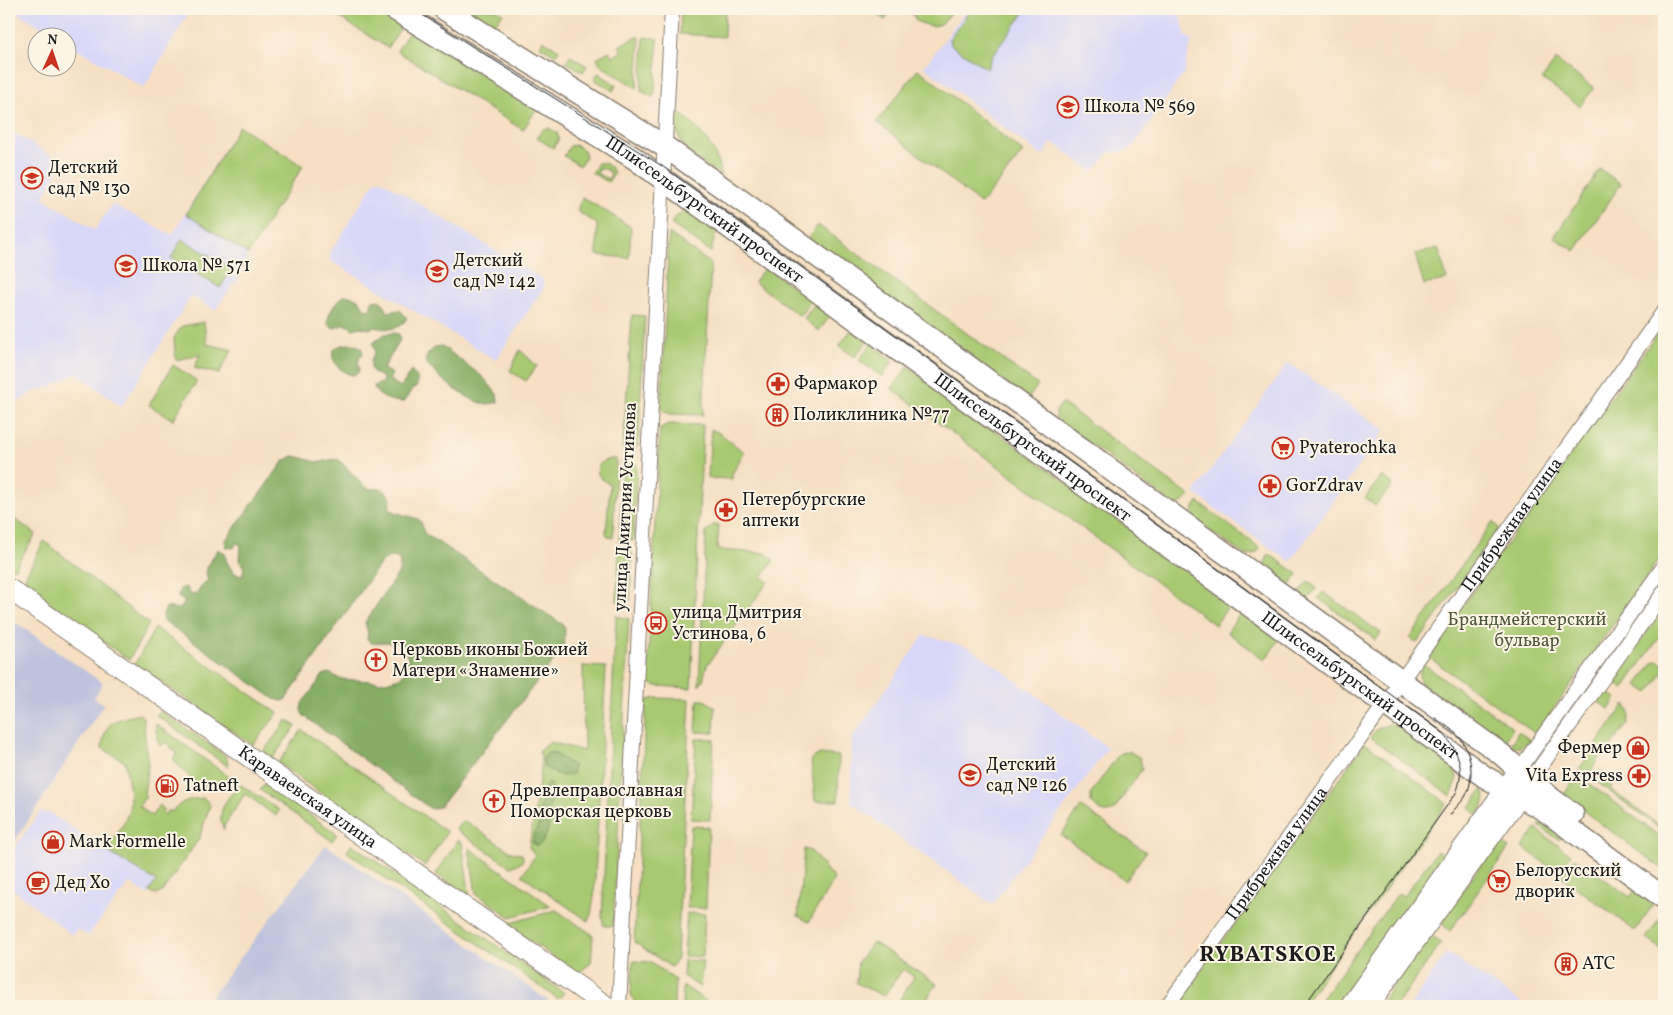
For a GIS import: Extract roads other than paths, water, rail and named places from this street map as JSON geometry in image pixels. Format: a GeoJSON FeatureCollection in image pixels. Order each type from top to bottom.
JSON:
{"type":"FeatureCollection","features":[{"type":"Feature","properties":{"kind":"main road","name":"Шлиссельбургский проспект"},"geometry":{"type":"LineString","coordinates":[[394,9],[634,158],[1485,777],[1519,784],[1552,799],[1664,880]]}},
{"type":"Feature","properties":{"kind":"main road","name":"Шлиссельбургский проспект"},"geometry":{"type":"LineString","coordinates":[[444,9],[664,146],[1401,681],[1501,754],[1519,784],[1544,810],[1664,898]]}},
{"type":"Feature","properties":{"kind":"street","name":"улица Дмитрия Устинова"},"geometry":{"type":"LineString","coordinates":[[619,1006],[672,9]]}},
{"type":"Feature","properties":{"kind":"street","name":"Прибрежная улица"},"geometry":{"type":"LineString","coordinates":[[1167,1006],[1664,311]]}},
{"type":"Feature","properties":{"kind":"street"},"geometry":{"type":"LineString","coordinates":[[1368,1006],[1664,566]]}},
{"type":"Feature","properties":{"kind":"street","name":"Караваевская улица"},"geometry":{"type":"LineString","coordinates":[[9,589],[606,1006]]}},
{"type":"Feature","properties":{"kind":"street"},"geometry":{"type":"LineString","coordinates":[[1350,1006],[1664,592]]}},
{"type":"Feature","properties":{"kind":"tram line"},"geometry":{"type":"LineString","coordinates":[[413,9],[662,166],[1441,731],[1452,745],[1459,760],[1460,776],[1456,793],[1304,1006]]}},
{"type":"Feature","properties":{"kind":"tram line"},"geometry":{"type":"LineString","coordinates":[[1435,718],[1460,738],[1467,751],[1471,767],[1470,783],[1465,797],[1450,815]]}},
{"type":"Feature","properties":{"kind":"place","name":"Школа № 569"},"geometry":{"type":"Point","coordinates":[1068,107]}},
{"type":"Feature","properties":{"kind":"place","name":"Детский сад № 130"},"geometry":{"type":"Point","coordinates":[32,178]}},
{"type":"Feature","properties":{"kind":"place","name":"Школа № 571"},"geometry":{"type":"Point","coordinates":[126,266]}},
{"type":"Feature","properties":{"kind":"place","name":"Детский сад № 142"},"geometry":{"type":"Point","coordinates":[437,271]}},
{"type":"Feature","properties":{"kind":"place","name":"Фармакор"},"geometry":{"type":"Point","coordinates":[778,384]}},
{"type":"Feature","properties":{"kind":"place","name":"Поликлиника №77"},"geometry":{"type":"Point","coordinates":[777,415]}},
{"type":"Feature","properties":{"kind":"place","name":"Pyaterochka"},"geometry":{"type":"Point","coordinates":[1283,448]}},
{"type":"Feature","properties":{"kind":"place","name":"GorZdrav"},"geometry":{"type":"Point","coordinates":[1270,486]}},
{"type":"Feature","properties":{"kind":"place","name":"Петербургские аптеки"},"geometry":{"type":"Point","coordinates":[726,510]}},
{"type":"Feature","properties":{"kind":"place","name":"улица Дмитрия Устинова, 6"},"geometry":{"type":"Point","coordinates":[656,623]}},
{"type":"Feature","properties":{"kind":"place","name":"Церковь иконы Божией Матери «Знамение»"},"geometry":{"type":"Point","coordinates":[376,660]}},
{"type":"Feature","properties":{"kind":"place","name":"Фермер"},"geometry":{"type":"Point","coordinates":[1638,748]}},
{"type":"Feature","properties":{"kind":"place","name":"Детский сад № 126"},"geometry":{"type":"Point","coordinates":[970,775]}},
{"type":"Feature","properties":{"kind":"place","name":"Vita Express"},"geometry":{"type":"Point","coordinates":[1639,776]}},
{"type":"Feature","properties":{"kind":"place","name":"Tatneft"},"geometry":{"type":"Point","coordinates":[167,786]}},
{"type":"Feature","properties":{"kind":"place","name":"Древлеправославная Поморская церковь"},"geometry":{"type":"Point","coordinates":[494,801]}},
{"type":"Feature","properties":{"kind":"place","name":"Mark Formelle"},"geometry":{"type":"Point","coordinates":[53,842]}},
{"type":"Feature","properties":{"kind":"place","name":"Белорусский дворик"},"geometry":{"type":"Point","coordinates":[1499,881]}},
{"type":"Feature","properties":{"kind":"place","name":"Дед Хо"},"geometry":{"type":"Point","coordinates":[38,883]}},
{"type":"Feature","properties":{"kind":"place","name":"АТС"},"geometry":{"type":"Point","coordinates":[1566,964]}},
{"type":"Feature","properties":{"kind":"district","name":"RYBATSKOE"},"geometry":{"type":"Point","coordinates":[1268,955]}},
{"type":"Feature","properties":{"kind":"park label","name":"Брандмейстерский бульвар"},"geometry":{"type":"Point","coordinates":[1527,630]}}]}
